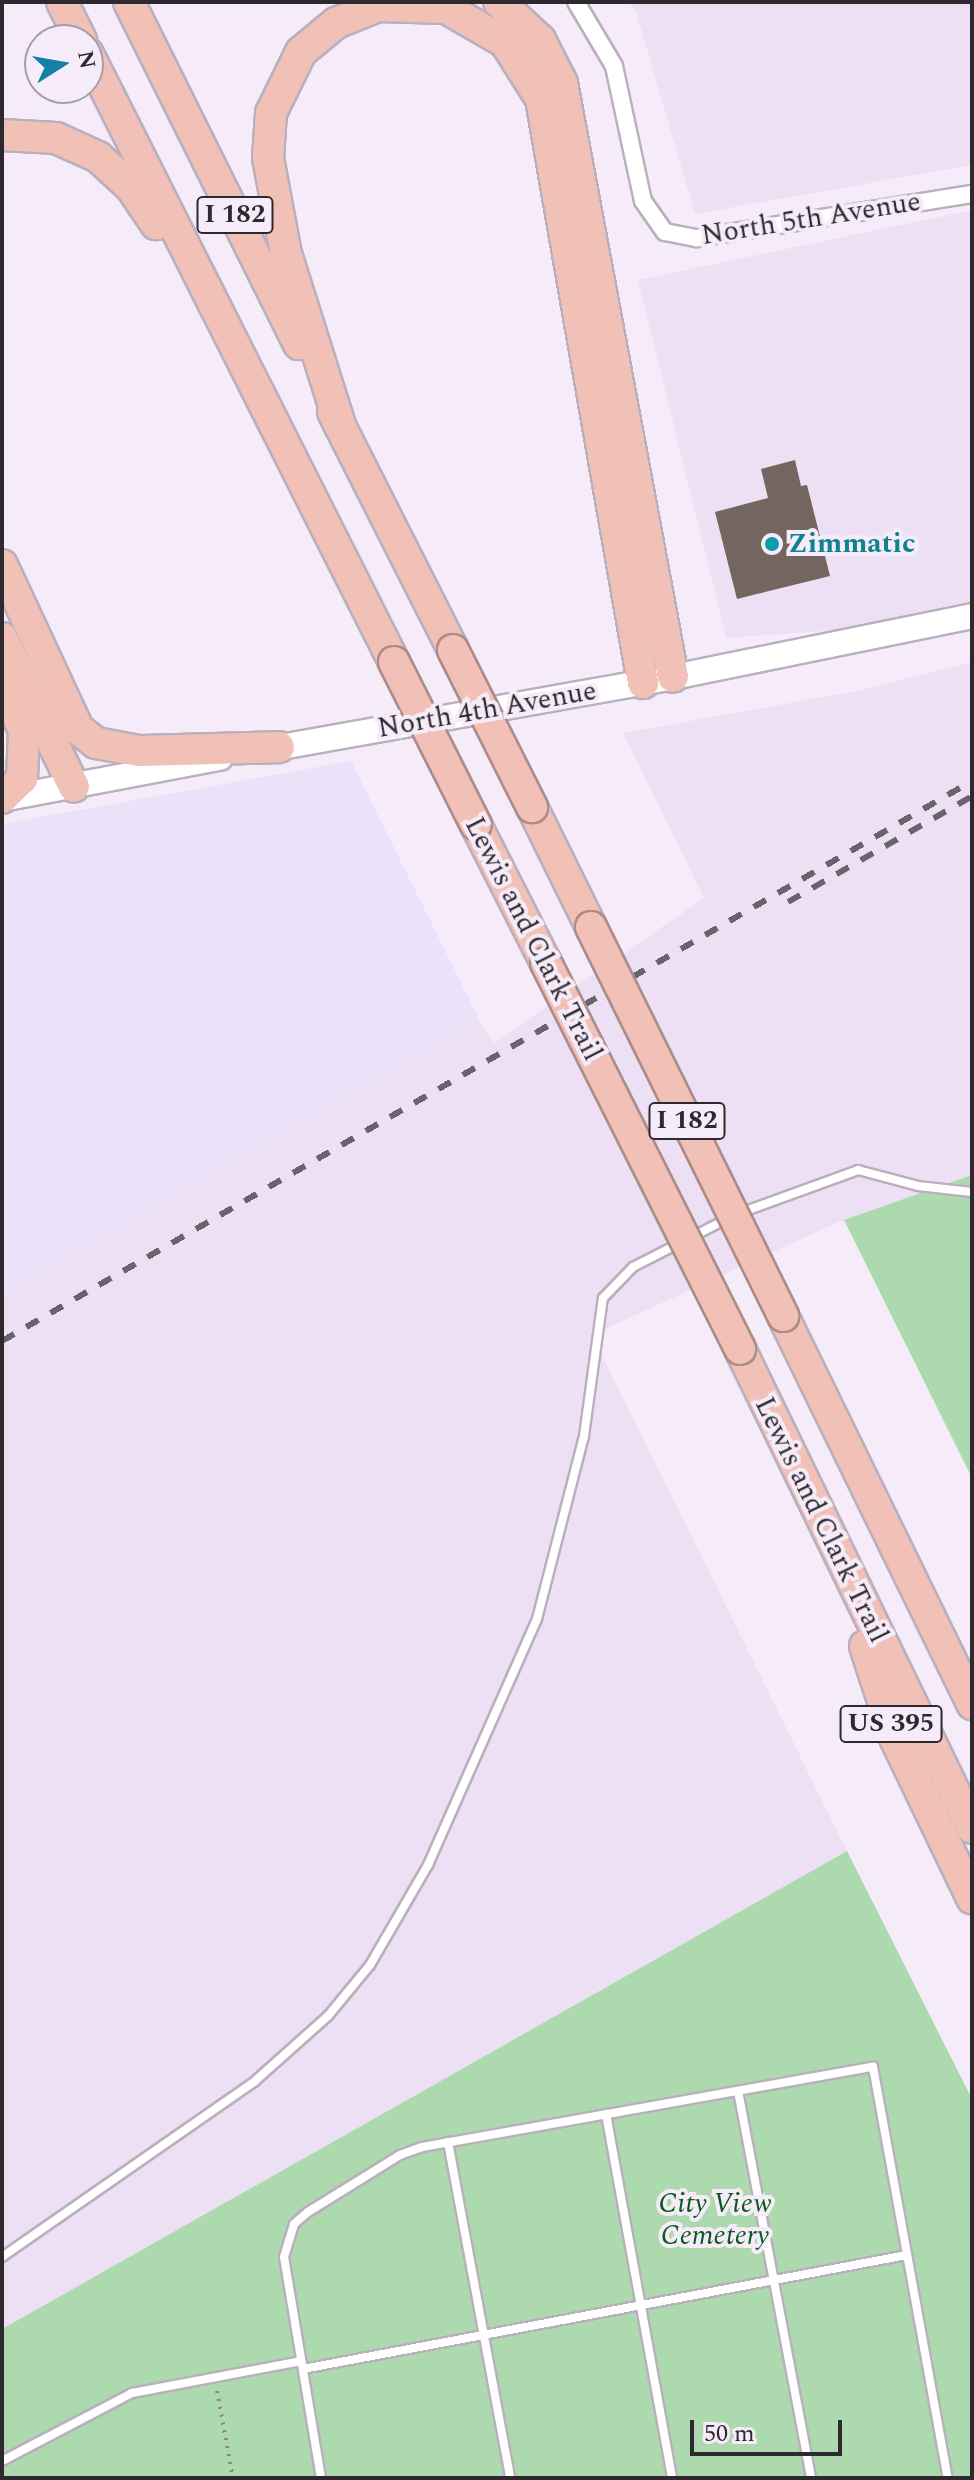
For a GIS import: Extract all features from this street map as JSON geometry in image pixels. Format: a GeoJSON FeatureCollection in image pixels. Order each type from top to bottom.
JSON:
{"type":"FeatureCollection","features":[{"type":"Feature","properties":{"kind":"highway"},"geometry":{"type":"LineString","coordinates":[[62,2],[73,24]]}},
{"type":"Feature","properties":{"kind":"highway","name":"Lewis and Clark Trail"},"geometry":{"type":"LineString","coordinates":[[129,2],[532,807],[972,1704]]}},
{"type":"Feature","properties":{"kind":"highway"},"geometry":{"type":"LineString","coordinates":[[499,2],[540,40],[562,83],[673,677]]}},
{"type":"Feature","properties":{"kind":"highway"},"geometry":{"type":"LineString","coordinates":[[341,428],[286,254],[268,158],[271,113],[301,52],[336,23],[389,5],[446,8],[505,42],[541,99],[643,683]]}},
{"type":"Feature","properties":{"kind":"highway","name":"Lewis and Clark Trail"},"geometry":{"type":"LineString","coordinates":[[104,86],[740,1349],[830,1542],[972,1828]]}},
{"type":"Feature","properties":{"kind":"highway"},"geometry":{"type":"LineString","coordinates":[[2,135],[56,138],[116,171],[225,325]]}},
{"type":"Feature","properties":{"kind":"highway"},"geometry":{"type":"LineString","coordinates":[[2,565],[78,729],[96,743],[139,751],[279,747]]}},
{"type":"Feature","properties":{"kind":"highway"},"geometry":{"type":"LineString","coordinates":[[2,638],[74,787]]}},
{"type":"Feature","properties":{"kind":"highway"},"geometry":{"type":"LineString","coordinates":[[2,679],[24,731],[22,779],[2,798]]}},
{"type":"Feature","properties":{"kind":"highway"},"geometry":{"type":"LineString","coordinates":[[74,787],[78,729]]}},
{"type":"Feature","properties":{"kind":"highway","name":"US 395"},"geometry":{"type":"LineString","coordinates":[[830,1542],[895,1738],[972,1898]]}},
{"type":"Feature","properties":{"kind":"main road","name":"North 4th Avenue"},"geometry":{"type":"LineString","coordinates":[[2,798],[643,683],[972,616]]}},
{"type":"Feature","properties":{"kind":"street","name":"North 5th Avenue"},"geometry":{"type":"LineString","coordinates":[[576,2],[602,40],[619,85],[647,214],[677,237],[972,194]]}},
{"type":"Feature","properties":{"kind":"lane"},"geometry":{"type":"LineString","coordinates":[[2,2257],[255,2081],[328,2016],[390,1934],[447,1823],[537,1619],[581,1449],[601,1305],[614,1282],[705,1229],[844,1172],[866,1170],[918,1186],[972,1192]]}},
{"type":"Feature","properties":{"kind":"lane"},"geometry":{"type":"LineString","coordinates":[[321,2478],[284,2257],[294,2224],[400,2155],[448,2142],[873,2067],[948,2478]]}},
{"type":"Feature","properties":{"kind":"lane"},"geometry":{"type":"LineString","coordinates":[[738,2091],[811,2478]]}},
{"type":"Feature","properties":{"kind":"lane"},"geometry":{"type":"LineString","coordinates":[[606,2114],[672,2478]]}},
{"type":"Feature","properties":{"kind":"lane"},"geometry":{"type":"LineString","coordinates":[[448,2142],[510,2478]]}},
{"type":"Feature","properties":{"kind":"lane"},"geometry":{"type":"LineString","coordinates":[[2,2461],[132,2393],[484,2335],[907,2255]]}},
{"type":"Feature","properties":{"kind":"path"},"geometry":{"type":"LineString","coordinates":[[215,2377],[233,2478]]}},
{"type":"Feature","properties":{"kind":"shaded area"},"geometry":{"type":"Polygon","coordinates":[[[626,2],[972,2],[972,165],[695,214],[635,9],[626,2]]]}},
{"type":"Feature","properties":{"kind":"shaded area"},"geometry":{"type":"Polygon","coordinates":[[[972,210],[972,602],[836,630],[726,638],[638,280],[972,210]]]}},
{"type":"Feature","properties":{"kind":"shaded area"},"geometry":{"type":"Polygon","coordinates":[[[972,662],[972,1175],[834,1224],[592,1335],[847,1851],[2,2329],[2,1294],[479,1019],[494,1043],[704,898],[623,733],[857,691],[972,662]]]}},
{"type":"Feature","properties":{"kind":"shaded area"},"geometry":{"type":"Polygon","coordinates":[[[351,761],[479,1019],[2,1294],[2,824],[351,761]]]}},
{"type":"Feature","properties":{"kind":"green space"},"geometry":{"type":"Polygon","coordinates":[[[972,1175],[972,1478],[844,1220],[972,1175]]]}},
{"type":"Feature","properties":{"kind":"green space","name":"City View Cemetery"},"geometry":{"type":"Polygon","coordinates":[[[847,1851],[972,2099],[972,2478],[2,2478],[2,2329],[847,1851]]]}},
{"type":"Feature","properties":{"kind":"building","name":"Zimmatic"},"geometry":{"type":"Polygon","coordinates":[[[795,460],[801,486],[807,485],[830,576],[737,599],[715,512],[768,498],[761,469],[795,460]]]}},
{"type":"Feature","properties":{"kind":"railway"},"geometry":{"type":"LineString","coordinates":[[2,1341],[972,781]]}},
{"type":"Feature","properties":{"kind":"railway"},"geometry":{"type":"LineString","coordinates":[[788,902],[972,796]]}},
{"type":"Feature","properties":{"kind":"place","name":"Zimmatic"},"geometry":{"type":"Point","coordinates":[772,544]}}]}
